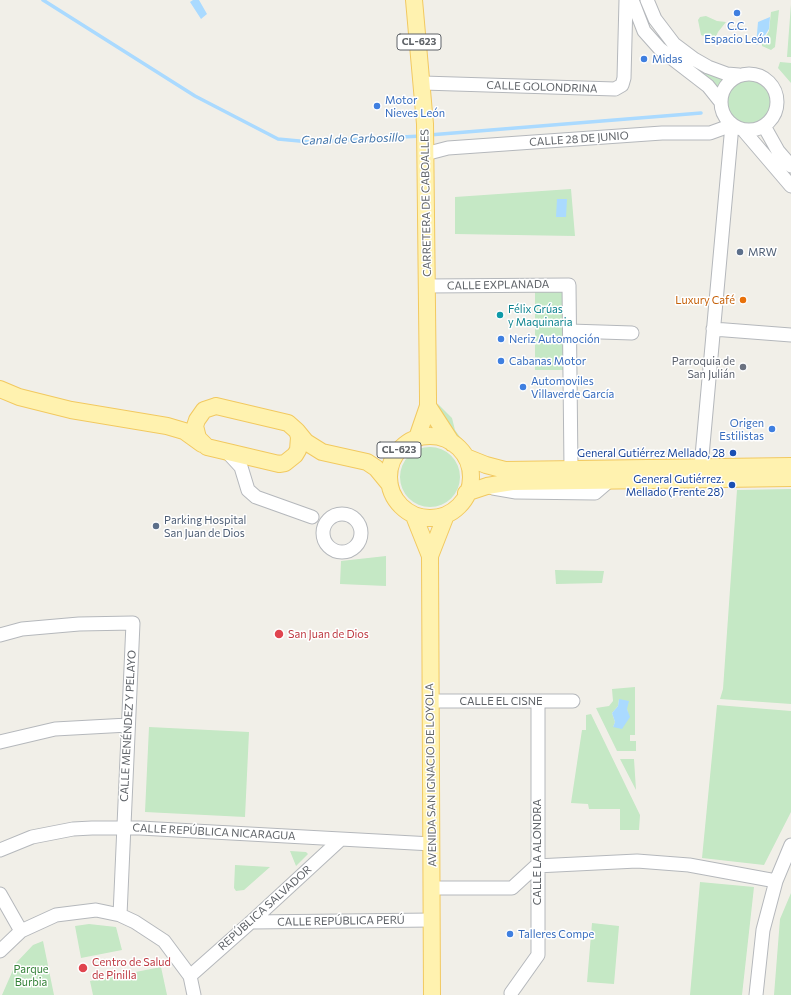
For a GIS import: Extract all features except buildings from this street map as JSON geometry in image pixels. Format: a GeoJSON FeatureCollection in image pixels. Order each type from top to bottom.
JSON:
{"type":"FeatureCollection","features":[{"type":"Feature","properties":{"kind":"main road","name":"CARRETERA DE CABOALLES"},"geometry":{"type":"LineString","coordinates":[[414,0],[423,83],[428,286],[428,406],[417,438]]}},
{"type":"Feature","properties":{"kind":"main road"},"geometry":{"type":"LineString","coordinates":[[0,389],[19,397],[71,410],[167,426],[184,431],[213,450],[264,462],[279,464],[302,455],[322,452]]}},
{"type":"Feature","properties":{"kind":"main road"},"geometry":{"type":"LineString","coordinates":[[167,426],[191,420],[210,407],[223,406],[282,420],[288,423],[306,442],[322,452],[367,462],[376,468],[390,485]]}},
{"type":"Feature","properties":{"kind":"main road"},"geometry":{"type":"LineString","coordinates":[[428,406],[452,442],[466,457],[469,464],[471,478],[471,483],[461,502],[446,515],[435,518],[414,516],[430,556]]}},
{"type":"Feature","properties":{"kind":"main road"},"geometry":{"type":"LineString","coordinates":[[200,414],[195,426],[198,438],[202,444]]}},
{"type":"Feature","properties":{"kind":"main road"},"geometry":{"type":"LineString","coordinates":[[290,460],[298,450],[299,438],[297,432]]}},
{"type":"Feature","properties":{"kind":"main road","name":"CL-623"},"geometry":{"type":"LineString","coordinates":[[414,516],[403,508],[394,497],[390,485],[389,472],[392,459],[400,448],[417,438],[440,437],[452,442]]}},
{"type":"Feature","properties":{"kind":"main road"},"geometry":{"type":"LineString","coordinates":[[367,462],[378,460],[400,448]]}},
{"type":"Feature","properties":{"kind":"main road"},"geometry":{"type":"LineString","coordinates":[[466,457],[486,465],[505,470],[571,468],[617,477],[701,467],[791,466]]}},
{"type":"Feature","properties":{"kind":"main road"},"geometry":{"type":"LineString","coordinates":[[466,494],[487,486],[512,482],[617,477],[791,478]]}},
{"type":"Feature","properties":{"kind":"main road"},"geometry":{"type":"LineString","coordinates":[[430,556],[446,515]]}},
{"type":"Feature","properties":{"kind":"main road","name":"AVENIDA SAN IGNACIO DE LOYOLA"},"geometry":{"type":"LineString","coordinates":[[430,556],[432,995]]}},
{"type":"Feature","properties":{"kind":"street","name":"CALLE GOLONDRINA"},"geometry":{"type":"LineString","coordinates":[[423,83],[615,89],[622,85],[624,78],[626,0]]}},
{"type":"Feature","properties":{"kind":"street"},"geometry":{"type":"LineString","coordinates":[[632,0],[644,32],[660,49],[708,86],[720,101],[722,111],[732,125],[744,131],[791,186]]}},
{"type":"Feature","properties":{"kind":"street"},"geometry":{"type":"LineString","coordinates":[[648,0],[655,19],[674,44],[694,59],[708,67],[727,74],[749,74],[759,76],[768,80],[774,88],[778,107],[773,117],[758,130],[744,131]]}},
{"type":"Feature","properties":{"kind":"street"},"geometry":{"type":"LineString","coordinates":[[626,46],[632,36],[639,31],[644,32]]}},
{"type":"Feature","properties":{"kind":"street"},"geometry":{"type":"LineString","coordinates":[[720,101],[723,91],[729,82],[739,75]]}},
{"type":"Feature","properties":{"kind":"street"},"geometry":{"type":"LineString","coordinates":[[701,467],[732,125]]}},
{"type":"Feature","properties":{"kind":"street","name":"CALLE 28 DE JUNIO"},"geometry":{"type":"LineString","coordinates":[[425,149],[662,133],[710,132],[732,125]]}},
{"type":"Feature","properties":{"kind":"street"},"geometry":{"type":"LineString","coordinates":[[764,126],[778,151],[791,166]]}},
{"type":"Feature","properties":{"kind":"street","name":"CALLE EXPLANADA"},"geometry":{"type":"LineString","coordinates":[[428,286],[569,285],[570,332]]}},
{"type":"Feature","properties":{"kind":"street"},"geometry":{"type":"LineString","coordinates":[[713,329],[791,335]]}},
{"type":"Feature","properties":{"kind":"street"},"geometry":{"type":"LineString","coordinates":[[571,468],[570,332],[632,333]]}},
{"type":"Feature","properties":{"kind":"street"},"geometry":{"type":"LineString","coordinates":[[229,454],[241,467],[251,494],[260,500],[327,522]]}},
{"type":"Feature","properties":{"kind":"street"},"geometry":{"type":"LineString","coordinates":[[247,486],[251,470],[264,462]]}},
{"type":"Feature","properties":{"kind":"street","name":"CALLE MENÉNDEZ Y PELAYO"},"geometry":{"type":"LineString","coordinates":[[0,635],[22,629],[79,624],[133,623],[120,915]]}},
{"type":"Feature","properties":{"kind":"street","name":"CALLE EL CISNE"},"geometry":{"type":"LineString","coordinates":[[430,701],[538,702],[573,700]]}},
{"type":"Feature","properties":{"kind":"street","name":"CALLE LA ALONDRA"},"geometry":{"type":"LineString","coordinates":[[511,993],[538,955],[536,866],[538,702]]}},
{"type":"Feature","properties":{"kind":"street"},"geometry":{"type":"LineString","coordinates":[[0,742],[54,729],[128,725]]}},
{"type":"Feature","properties":{"kind":"street","name":"CALLE REPÚBLICA NICARAGUA"},"geometry":{"type":"LineString","coordinates":[[0,850],[32,837],[54,832],[92,828],[124,828],[432,844]]}},
{"type":"Feature","properties":{"kind":"street","name":"REPÚBLICA SALVADOR"},"geometry":{"type":"LineString","coordinates":[[190,976],[340,840]]}},
{"type":"Feature","properties":{"kind":"street"},"geometry":{"type":"LineString","coordinates":[[756,995],[763,930],[776,881],[791,844]]}},
{"type":"Feature","properties":{"kind":"street"},"geometry":{"type":"LineString","coordinates":[[432,888],[512,888],[536,866],[636,861],[689,865],[776,881]]}},
{"type":"Feature","properties":{"kind":"street"},"geometry":{"type":"LineString","coordinates":[[0,894],[21,931]]}},
{"type":"Feature","properties":{"kind":"street"},"geometry":{"type":"LineString","coordinates":[[0,952],[21,931],[56,915],[96,910],[120,915],[135,922],[164,941],[190,976],[194,995]]}},
{"type":"Feature","properties":{"kind":"street","name":"CALLE REPÚBLICA PERÚ"},"geometry":{"type":"LineString","coordinates":[[251,922],[432,920]]}},
{"type":"Feature","properties":{"kind":"green space"},"geometry":{"type":"Polygon","coordinates":[[[791,4],[791,57],[787,57],[791,4]]]}},
{"type":"Feature","properties":{"kind":"green space"},"geometry":{"type":"Polygon","coordinates":[[[779,10],[775,47],[771,50],[762,46],[762,43],[769,31],[771,12],[779,10]]]}},
{"type":"Feature","properties":{"kind":"green space"},"geometry":{"type":"Polygon","coordinates":[[[706,16],[717,21],[726,22],[718,32],[714,41],[701,35],[698,20],[700,17],[706,16]]]}},
{"type":"Feature","properties":{"kind":"green space"},"geometry":{"type":"Polygon","coordinates":[[[780,62],[791,63],[791,83],[778,68],[780,62]]]}},
{"type":"Feature","properties":{"kind":"green space"},"geometry":{"type":"Polygon","coordinates":[[[703,69],[725,77],[717,89],[701,72],[703,69]]]}},
{"type":"Feature","properties":{"kind":"green space"},"geometry":{"type":"Polygon","coordinates":[[[744,80],[754,80],[762,84],[768,90],[772,98],[772,108],[768,116],[762,122],[754,126],[744,126],[736,122],[730,116],[726,108],[726,98],[730,90],[736,84],[744,80]]]}},
{"type":"Feature","properties":{"kind":"green space"},"geometry":{"type":"Polygon","coordinates":[[[571,189],[575,236],[455,234],[455,197],[571,189]]]}},
{"type":"Feature","properties":{"kind":"green space"},"geometry":{"type":"Polygon","coordinates":[[[535,291],[563,291],[563,370],[535,370],[535,291]]]}},
{"type":"Feature","properties":{"kind":"green space"},"geometry":{"type":"Polygon","coordinates":[[[438,404],[452,418],[455,430],[465,444],[454,433],[440,413],[438,404]]]}},
{"type":"Feature","properties":{"kind":"green space"},"geometry":{"type":"Polygon","coordinates":[[[430,447],[447,452],[455,460],[460,477],[455,494],[447,502],[430,507],[413,502],[405,494],[400,477],[405,460],[413,452],[430,447]]]}},
{"type":"Feature","properties":{"kind":"green space"},"geometry":{"type":"Polygon","coordinates":[[[791,489],[791,704],[720,699],[723,689],[737,490],[791,489]]]}},
{"type":"Feature","properties":{"kind":"green space"},"geometry":{"type":"Polygon","coordinates":[[[386,556],[386,586],[340,584],[341,561],[386,556]]]}},
{"type":"Feature","properties":{"kind":"green space"},"geometry":{"type":"Polygon","coordinates":[[[555,570],[604,571],[602,583],[556,584],[555,570]]]}},
{"type":"Feature","properties":{"kind":"green space"},"geometry":{"type":"Polygon","coordinates":[[[635,687],[635,735],[630,735],[630,741],[636,741],[636,751],[617,751],[596,708],[609,706],[613,701],[612,689],[635,687]],[[619,699],[618,706],[612,713],[615,722],[613,727],[624,724],[629,717],[627,709],[619,699]]]}},
{"type":"Feature","properties":{"kind":"green space"},"geometry":{"type":"Polygon","coordinates":[[[717,705],[791,711],[791,812],[764,865],[702,858],[717,705]]]}},
{"type":"Feature","properties":{"kind":"green space"},"geometry":{"type":"Polygon","coordinates":[[[591,714],[640,815],[639,830],[620,830],[620,809],[589,809],[588,804],[571,803],[582,730],[586,730],[586,715],[591,714]]]}},
{"type":"Feature","properties":{"kind":"green space"},"geometry":{"type":"Polygon","coordinates":[[[149,727],[249,732],[245,817],[145,812],[149,727]]]}},
{"type":"Feature","properties":{"kind":"green space"},"geometry":{"type":"Polygon","coordinates":[[[620,759],[634,759],[636,790],[620,759]]]}},
{"type":"Feature","properties":{"kind":"green space"},"geometry":{"type":"Polygon","coordinates":[[[290,851],[306,852],[308,854],[296,866],[290,851]]]}},
{"type":"Feature","properties":{"kind":"green space"},"geometry":{"type":"Polygon","coordinates":[[[235,865],[270,867],[244,890],[236,891],[234,888],[235,865]]]}},
{"type":"Feature","properties":{"kind":"green space"},"geometry":{"type":"Polygon","coordinates":[[[700,882],[754,887],[742,995],[690,995],[700,882]]]}},
{"type":"Feature","properties":{"kind":"green space"},"geometry":{"type":"Polygon","coordinates":[[[791,893],[791,995],[774,995],[780,919],[791,893]]]}},
{"type":"Feature","properties":{"kind":"green space"},"geometry":{"type":"Polygon","coordinates":[[[592,923],[619,926],[614,984],[587,982],[592,923]]]}},
{"type":"Feature","properties":{"kind":"green space"},"geometry":{"type":"Polygon","coordinates":[[[89,924],[116,927],[122,950],[81,958],[75,926],[89,924]]]}},
{"type":"Feature","properties":{"kind":"green space","name":"Parque Burbia"},"geometry":{"type":"Polygon","coordinates":[[[43,941],[54,995],[2,995],[16,963],[33,945],[43,941]]]}},
{"type":"Feature","properties":{"kind":"green space"},"geometry":{"type":"Polygon","coordinates":[[[161,967],[167,995],[93,995],[90,981],[161,967]]]}},
{"type":"Feature","properties":{"kind":"water"},"geometry":{"type":"Polygon","coordinates":[[[193,0],[199,0],[207,14],[201,19],[190,2],[193,0]]]}},
{"type":"Feature","properties":{"kind":"water"},"geometry":{"type":"Polygon","coordinates":[[[770,17],[769,29],[760,43],[756,45],[758,22],[770,17]]]}},
{"type":"Feature","properties":{"kind":"water"},"geometry":{"type":"Polygon","coordinates":[[[557,199],[567,199],[566,217],[556,217],[557,199]]]}},
{"type":"Feature","properties":{"kind":"water"},"geometry":{"type":"Polygon","coordinates":[[[619,699],[629,701],[627,709],[630,717],[622,729],[613,727],[615,722],[612,713],[618,706],[619,699]]]}},
{"type":"Feature","properties":{"kind":"waterway","name":"Canal de Carbosillo"},"geometry":{"type":"LineString","coordinates":[[43,0],[195,96],[278,139],[310,142],[421,136]]}},
{"type":"Feature","properties":{"kind":"waterway","name":"Canal de Carbosillo"},"geometry":{"type":"LineString","coordinates":[[429,135],[701,113]]}},
{"type":"Feature","properties":{"kind":"place","name":"C.C. Espacio León"},"geometry":{"type":"Point","coordinates":[737,13]}},
{"type":"Feature","properties":{"kind":"place","name":"Midas"},"geometry":{"type":"Point","coordinates":[644,59]}},
{"type":"Feature","properties":{"kind":"place","name":"Motor Nieves León"},"geometry":{"type":"Point","coordinates":[377,106]}},
{"type":"Feature","properties":{"kind":"place","name":"MRW"},"geometry":{"type":"Point","coordinates":[740,252]}},
{"type":"Feature","properties":{"kind":"place","name":"Luxury Café"},"geometry":{"type":"Point","coordinates":[743,300]}},
{"type":"Feature","properties":{"kind":"place","name":"Félix Grúas y Maquinaria"},"geometry":{"type":"Point","coordinates":[500,315]}},
{"type":"Feature","properties":{"kind":"place","name":"Neriz Automoción"},"geometry":{"type":"Point","coordinates":[501,339]}},
{"type":"Feature","properties":{"kind":"place","name":"Cabanas Motor"},"geometry":{"type":"Point","coordinates":[501,361]}},
{"type":"Feature","properties":{"kind":"place","name":"Parroquia de San Julián"},"geometry":{"type":"Point","coordinates":[743,367]}},
{"type":"Feature","properties":{"kind":"place","name":"Automoviles Villaverde García"},"geometry":{"type":"Point","coordinates":[523,387]}},
{"type":"Feature","properties":{"kind":"place","name":"Origen Estilistas"},"geometry":{"type":"Point","coordinates":[772,429]}},
{"type":"Feature","properties":{"kind":"place","name":"General Gutiérrez Mellado, 28"},"geometry":{"type":"Point","coordinates":[733,453]}},
{"type":"Feature","properties":{"kind":"place","name":"General Gutiérrez. Mellado (Frente 28)"},"geometry":{"type":"Point","coordinates":[732,485]}},
{"type":"Feature","properties":{"kind":"place","name":"Parking Hospital San Juan de Dios"},"geometry":{"type":"Point","coordinates":[156,526]}},
{"type":"Feature","properties":{"kind":"place","name":"San Juan de Dios"},"geometry":{"type":"Point","coordinates":[279,634]}},
{"type":"Feature","properties":{"kind":"place","name":"Talleres Compe"},"geometry":{"type":"Point","coordinates":[510,934]}},
{"type":"Feature","properties":{"kind":"place","name":"Centro de Salud de Pinilla"},"geometry":{"type":"Point","coordinates":[83,968]}}]}
